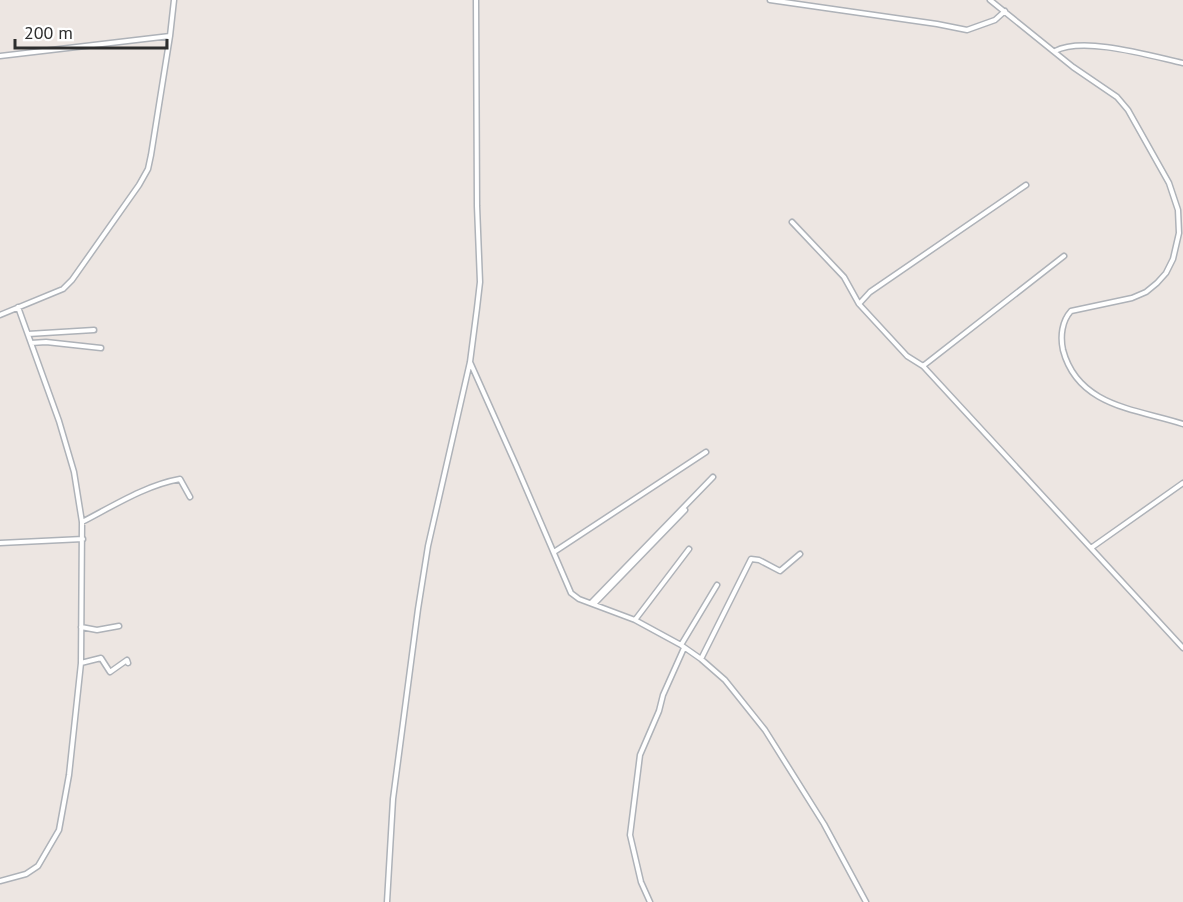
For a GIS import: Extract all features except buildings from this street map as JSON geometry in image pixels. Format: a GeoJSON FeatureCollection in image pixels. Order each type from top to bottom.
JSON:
{"type":"FeatureCollection","features":[{"type":"Feature","properties":{"kind":"street"},"geometry":{"type":"LineString","coordinates":[[0,315],[63,289],[72,280],[140,184],[148,169],[151,155],[171,36],[174,0]]}},
{"type":"Feature","properties":{"kind":"street"},"geometry":{"type":"LineString","coordinates":[[387,902],[393,800],[418,609],[428,546],[470,362],[480,282],[477,206],[476,0]]}},
{"type":"Feature","properties":{"kind":"street"},"geometry":{"type":"LineString","coordinates":[[770,0],[966,30],[995,20],[1005,11]]}},
{"type":"Feature","properties":{"kind":"street"},"geometry":{"type":"LineString","coordinates":[[990,0],[1073,67],[1117,97],[1128,110],[1169,183],[1178,210],[1179,233],[1173,259],[1166,273],[1146,292],[1132,298],[1077,308],[1067,315],[1062,336],[1066,358],[1081,382],[1105,401],[1138,413],[1183,424]]}},
{"type":"Feature","properties":{"kind":"street"},"geometry":{"type":"LineString","coordinates":[[0,56],[171,36]]}},
{"type":"Feature","properties":{"kind":"street"},"geometry":{"type":"LineString","coordinates":[[1055,51],[1076,45],[1183,63]]}},
{"type":"Feature","properties":{"kind":"street"},"geometry":{"type":"LineString","coordinates":[[858,304],[870,292],[1026,185]]}},
{"type":"Feature","properties":{"kind":"street"},"geometry":{"type":"LineString","coordinates":[[792,222],[844,277],[858,304],[907,356],[923,366],[1183,648]]}},
{"type":"Feature","properties":{"kind":"street"},"geometry":{"type":"LineString","coordinates":[[923,366],[1064,256]]}},
{"type":"Feature","properties":{"kind":"street"},"geometry":{"type":"LineString","coordinates":[[0,881],[26,874],[38,867],[59,830],[69,775],[81,663],[83,539],[74,472],[59,421],[18,307]]}},
{"type":"Feature","properties":{"kind":"street"},"geometry":{"type":"LineString","coordinates":[[28,334],[93,330]]}},
{"type":"Feature","properties":{"kind":"street"},"geometry":{"type":"LineString","coordinates":[[31,343],[46,342],[101,348]]}},
{"type":"Feature","properties":{"kind":"street"},"geometry":{"type":"LineString","coordinates":[[470,362],[571,593],[579,600],[636,620],[701,659],[725,680],[765,730],[824,824],[866,902]]}},
{"type":"Feature","properties":{"kind":"street"},"geometry":{"type":"LineString","coordinates":[[554,552],[706,452]]}},
{"type":"Feature","properties":{"kind":"street"},"geometry":{"type":"LineString","coordinates":[[592,604],[713,477]]}},
{"type":"Feature","properties":{"kind":"street"},"geometry":{"type":"LineString","coordinates":[[82,522],[137,494],[171,480],[180,479],[190,497]]}},
{"type":"Feature","properties":{"kind":"street"},"geometry":{"type":"LineString","coordinates":[[1091,548],[1183,483]]}},
{"type":"Feature","properties":{"kind":"street"},"geometry":{"type":"LineString","coordinates":[[592,604],[685,510]]}},
{"type":"Feature","properties":{"kind":"street"},"geometry":{"type":"LineString","coordinates":[[0,543],[83,539]]}},
{"type":"Feature","properties":{"kind":"street"},"geometry":{"type":"LineString","coordinates":[[636,620],[689,549]]}},
{"type":"Feature","properties":{"kind":"street"},"geometry":{"type":"LineString","coordinates":[[701,659],[751,559],[759,560],[780,571],[800,554]]}},
{"type":"Feature","properties":{"kind":"street"},"geometry":{"type":"LineString","coordinates":[[650,902],[641,882],[630,835],[640,755],[683,647],[717,585]]}},
{"type":"Feature","properties":{"kind":"street"},"geometry":{"type":"LineString","coordinates":[[81,627],[98,630],[119,626]]}},
{"type":"Feature","properties":{"kind":"street"},"geometry":{"type":"LineString","coordinates":[[81,663],[101,658],[110,672],[127,660],[128,663]]}}]}
